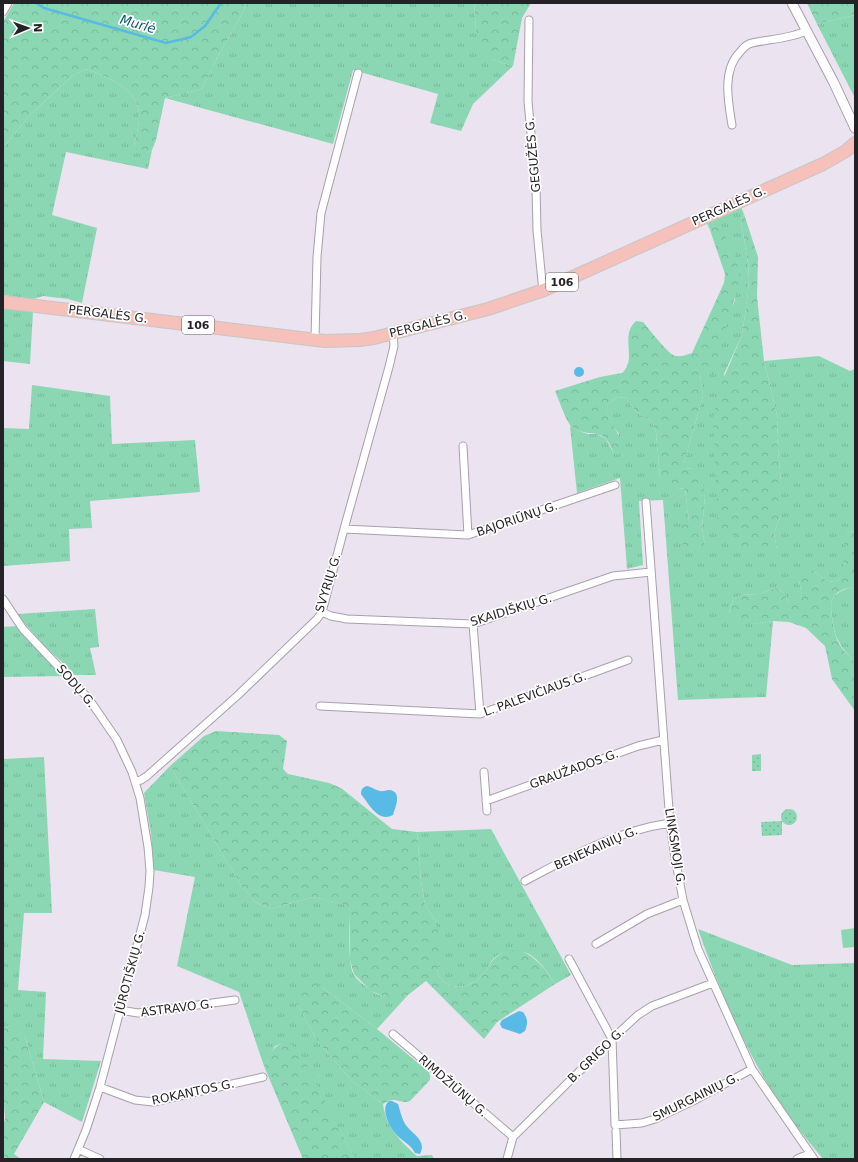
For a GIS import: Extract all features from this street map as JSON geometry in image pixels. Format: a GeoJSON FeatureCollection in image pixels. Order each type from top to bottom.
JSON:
{"type":"FeatureCollection","features":[{"type":"Feature","properties":{"kind":"main road","name":"PERGALĖS G."},"geometry":{"type":"LineString","coordinates":[[3,302],[331,341],[360,340],[393,334],[488,309],[544,290],[825,163],[846,151],[855,143]]}},
{"type":"Feature","properties":{"kind":"main road","name":"PERGALĖS G."},"geometry":{"type":"LineString","coordinates":[[825,163],[855,154]]}},
{"type":"Feature","properties":{"kind":"street"},"geometry":{"type":"LineString","coordinates":[[3,12],[8,3]]}},
{"type":"Feature","properties":{"kind":"street"},"geometry":{"type":"LineString","coordinates":[[792,3],[834,83],[855,128]]}},
{"type":"Feature","properties":{"kind":"street","name":"GEGUŽĖS G."},"geometry":{"type":"LineString","coordinates":[[529,20],[528,101],[536,188],[537,230],[544,290]]}},
{"type":"Feature","properties":{"kind":"street"},"geometry":{"type":"LineString","coordinates":[[732,125],[728,102],[728,87],[730,64],[734,58],[750,44],[792,36],[806,31]]}},
{"type":"Feature","properties":{"kind":"street"},"geometry":{"type":"LineString","coordinates":[[315,339],[317,257],[321,213],[358,73]]}},
{"type":"Feature","properties":{"kind":"street"},"geometry":{"type":"LineString","coordinates":[[834,83],[855,114]]}},
{"type":"Feature","properties":{"kind":"street","name":"SVYRIŲ G."},"geometry":{"type":"LineString","coordinates":[[136,781],[147,776],[237,696],[322,612],[346,519],[390,367],[394,346],[393,334]]}},
{"type":"Feature","properties":{"kind":"street"},"geometry":{"type":"LineString","coordinates":[[463,446],[468,535]]}},
{"type":"Feature","properties":{"kind":"street","name":"BAJORIŪNŲ G."},"geometry":{"type":"LineString","coordinates":[[344,529],[468,535],[615,486]]}},
{"type":"Feature","properties":{"kind":"street","name":"LINKSMOJI G."},"geometry":{"type":"LineString","coordinates":[[646,502],[670,823],[683,900],[698,949],[752,1069],[812,1156]]}},
{"type":"Feature","properties":{"kind":"street","name":"SKAIDIŠKIŲ G."},"geometry":{"type":"LineString","coordinates":[[322,612],[331,616],[348,619],[473,624],[613,576],[651,572]]}},
{"type":"Feature","properties":{"kind":"street","name":"SODŲ G."},"geometry":{"type":"LineString","coordinates":[[3,600],[23,629],[89,699],[116,740],[136,781]]}},
{"type":"Feature","properties":{"kind":"street"},"geometry":{"type":"LineString","coordinates":[[473,624],[480,714]]}},
{"type":"Feature","properties":{"kind":"street","name":"L. PALEVIČIAUS G."},"geometry":{"type":"LineString","coordinates":[[320,706],[480,714],[628,660]]}},
{"type":"Feature","properties":{"kind":"street","name":"GRAUŽADOS G."},"geometry":{"type":"LineString","coordinates":[[486,801],[638,746],[663,740]]}},
{"type":"Feature","properties":{"kind":"street"},"geometry":{"type":"LineString","coordinates":[[484,772],[487,811]]}},
{"type":"Feature","properties":{"kind":"street","name":"JŪROTIŠKIŲ G."},"geometry":{"type":"LineString","coordinates":[[74,1159],[86,1130],[100,1087],[145,915],[150,871],[148,847],[136,781]]}},
{"type":"Feature","properties":{"kind":"street","name":"BENEKAINIŲ G."},"geometry":{"type":"LineString","coordinates":[[525,881],[582,851],[625,833],[650,826],[670,823]]}},
{"type":"Feature","properties":{"kind":"street"},"geometry":{"type":"LineString","coordinates":[[596,944],[647,914],[683,900]]}},
{"type":"Feature","properties":{"kind":"street"},"geometry":{"type":"LineString","coordinates":[[569,959],[612,1039],[615,1128],[618,1159]]}},
{"type":"Feature","properties":{"kind":"street","name":"B. GRIGO G."},"geometry":{"type":"LineString","coordinates":[[513,1137],[638,1015],[652,1006],[713,983]]}},
{"type":"Feature","properties":{"kind":"street","name":"ASTRAVO G."},"geometry":{"type":"LineString","coordinates":[[120,1010],[138,1013],[235,1000]]}},
{"type":"Feature","properties":{"kind":"street","name":"RIMDŽIŪNŲ G."},"geometry":{"type":"LineString","coordinates":[[393,1034],[513,1137]]}},
{"type":"Feature","properties":{"kind":"street","name":"SMURGAINIŲ G."},"geometry":{"type":"LineString","coordinates":[[615,1128],[655,1119],[693,1101],[752,1069]]}},
{"type":"Feature","properties":{"kind":"street","name":"ROKANTOS G."},"geometry":{"type":"LineString","coordinates":[[100,1087],[135,1100],[153,1102],[264,1078]]}},
{"type":"Feature","properties":{"kind":"street"},"geometry":{"type":"LineString","coordinates":[[507,1159],[513,1137]]}},
{"type":"Feature","properties":{"kind":"street"},"geometry":{"type":"LineString","coordinates":[[78,1149],[100,1159]]}},
{"type":"Feature","properties":{"kind":"street"},"geometry":{"type":"LineString","coordinates":[[797,1159],[812,1156]]}},
{"type":"Feature","properties":{"kind":"green space"},"geometry":{"type":"Polygon","coordinates":[[[14,3],[248,3],[215,62],[202,89],[165,98],[156,140],[152,150],[146,153],[139,153],[134,146],[139,116],[137,103],[119,84],[86,69],[72,76],[28,117],[3,148],[3,22],[14,3]]]}},
{"type":"Feature","properties":{"kind":"green space"},"geometry":{"type":"Polygon","coordinates":[[[248,3],[474,3],[476,30],[493,60],[513,66],[473,104],[461,131],[430,123],[438,94],[353,70],[333,144],[165,98],[202,89],[215,62],[248,3]]]}},
{"type":"Feature","properties":{"kind":"green space"},"geometry":{"type":"Polygon","coordinates":[[[474,3],[531,3],[522,18],[513,66],[493,60],[481,47],[476,30],[474,3]]]}},
{"type":"Feature","properties":{"kind":"green space"},"geometry":{"type":"Polygon","coordinates":[[[807,3],[855,3],[855,15],[817,24],[807,3]]]}},
{"type":"Feature","properties":{"kind":"green space"},"geometry":{"type":"Polygon","coordinates":[[[855,15],[855,98],[817,24],[855,15]]]}},
{"type":"Feature","properties":{"kind":"green space"},"geometry":{"type":"Polygon","coordinates":[[[86,69],[119,84],[137,103],[139,116],[134,146],[146,153],[152,150],[148,169],[66,152],[52,215],[97,228],[82,303],[68,299],[43,296],[34,299],[3,295],[3,148],[28,117],[72,76],[86,69]]]}},
{"type":"Feature","properties":{"kind":"green space"},"geometry":{"type":"Polygon","coordinates":[[[741,207],[744,214],[741,221],[748,263],[749,280],[747,300],[742,335],[724,374],[777,550],[774,533],[781,515],[781,481],[777,437],[778,419],[764,361],[819,356],[850,371],[855,369],[855,532],[848,531],[843,570],[839,580],[829,582],[815,572],[799,581],[802,596],[797,604],[789,603],[784,593],[776,588],[759,594],[741,595],[733,600],[729,613],[753,624],[773,621],[766,697],[678,700],[663,500],[639,501],[643,565],[627,569],[620,478],[577,493],[570,426],[576,430],[588,434],[597,434],[606,439],[614,454],[619,434],[612,425],[606,412],[608,404],[617,397],[626,398],[636,412],[652,421],[656,432],[660,477],[678,488],[685,489],[689,521],[705,546],[702,528],[705,497],[694,469],[684,468],[684,463],[703,396],[700,375],[735,300],[714,225],[710,230],[706,221],[741,207]]]}},
{"type":"Feature","properties":{"kind":"green space"},"geometry":{"type":"Polygon","coordinates":[[[744,214],[758,257],[757,297],[764,361],[778,419],[777,437],[781,481],[781,515],[774,533],[777,550],[740,552],[735,546],[737,537],[718,528],[713,418],[719,389],[742,335],[749,280],[748,263],[741,221],[744,214]]]}},
{"type":"Feature","properties":{"kind":"green space"},"geometry":{"type":"Polygon","coordinates":[[[714,225],[720,225],[736,258],[740,279],[713,374],[700,375],[703,396],[684,463],[684,468],[702,472],[705,497],[702,528],[705,546],[699,553],[683,548],[680,527],[689,521],[685,489],[672,487],[660,477],[656,432],[652,421],[636,412],[626,398],[617,397],[608,404],[606,412],[623,445],[619,454],[614,454],[607,440],[603,437],[578,431],[570,425],[555,391],[600,377],[622,373],[629,361],[629,333],[631,327],[636,321],[643,322],[673,355],[680,356],[692,353],[724,283],[725,274],[710,230],[714,225]]]}},
{"type":"Feature","properties":{"kind":"green space"},"geometry":{"type":"Polygon","coordinates":[[[3,308],[33,312],[30,364],[3,361],[3,308]]]}},
{"type":"Feature","properties":{"kind":"green space"},"geometry":{"type":"Polygon","coordinates":[[[32,385],[110,396],[112,444],[195,440],[200,492],[90,501],[92,528],[69,529],[70,561],[3,566],[3,428],[29,429],[32,385]]]}},
{"type":"Feature","properties":{"kind":"green space"},"geometry":{"type":"Polygon","coordinates":[[[848,531],[855,532],[855,587],[838,592],[833,597],[831,607],[837,640],[844,651],[855,662],[855,711],[832,679],[825,646],[806,628],[789,622],[773,621],[753,624],[738,621],[729,613],[733,600],[741,595],[759,594],[776,588],[784,593],[789,603],[797,603],[802,596],[799,581],[802,570],[809,566],[829,582],[839,580],[843,568],[845,544],[848,531]]]}},
{"type":"Feature","properties":{"kind":"green space"},"geometry":{"type":"Polygon","coordinates":[[[855,587],[855,662],[845,652],[836,637],[831,608],[832,600],[838,593],[855,587]]]}},
{"type":"Feature","properties":{"kind":"green space"},"geometry":{"type":"Polygon","coordinates":[[[95,609],[99,647],[90,648],[96,675],[74,675],[42,644],[17,614],[95,609]]]}},
{"type":"Feature","properties":{"kind":"green space"},"geometry":{"type":"Polygon","coordinates":[[[17,626],[63,676],[3,677],[3,627],[17,626]]]}},
{"type":"Feature","properties":{"kind":"green space"},"geometry":{"type":"Polygon","coordinates":[[[216,731],[279,735],[287,741],[283,769],[288,774],[329,783],[341,788],[392,829],[417,832],[421,881],[425,905],[435,920],[441,944],[440,963],[437,972],[441,979],[449,985],[461,987],[474,982],[481,977],[495,958],[504,952],[513,950],[521,951],[530,955],[544,968],[555,984],[497,1022],[484,1039],[426,981],[408,995],[397,998],[385,997],[371,991],[354,974],[350,960],[350,910],[343,904],[313,897],[271,909],[255,902],[242,887],[170,766],[204,736],[216,731]]]}},
{"type":"Feature","properties":{"kind":"green space"},"geometry":{"type":"Polygon","coordinates":[[[761,754],[761,771],[752,771],[752,755],[761,754]]]}},
{"type":"Feature","properties":{"kind":"green space"},"geometry":{"type":"Polygon","coordinates":[[[44,757],[52,913],[24,913],[18,990],[46,992],[43,1059],[101,1061],[82,1122],[44,1102],[25,1037],[9,1025],[3,1029],[3,759],[44,757]]]}},
{"type":"Feature","properties":{"kind":"green space"},"geometry":{"type":"Polygon","coordinates":[[[170,766],[242,887],[255,902],[271,909],[313,897],[344,904],[350,910],[350,962],[355,977],[372,992],[382,996],[397,997],[408,995],[377,1029],[322,987],[297,1004],[318,1042],[351,1080],[383,1104],[387,1120],[405,1145],[417,1156],[432,1155],[434,1159],[355,1159],[298,1051],[281,1044],[275,1046],[264,1066],[239,992],[177,966],[195,877],[154,870],[151,833],[144,793],[170,766]]]}},
{"type":"Feature","properties":{"kind":"green space"},"geometry":{"type":"Polygon","coordinates":[[[789,809],[796,814],[797,817],[792,824],[789,825],[782,820],[781,817],[786,810],[789,809]]]}},
{"type":"Feature","properties":{"kind":"green space"},"geometry":{"type":"Polygon","coordinates":[[[782,821],[782,835],[762,836],[761,822],[782,821]]]}},
{"type":"Feature","properties":{"kind":"green space"},"geometry":{"type":"Polygon","coordinates":[[[491,829],[571,975],[555,984],[533,957],[520,951],[508,951],[494,958],[481,977],[465,986],[456,987],[447,984],[437,972],[440,963],[435,920],[425,905],[421,881],[417,832],[491,829]]]}},
{"type":"Feature","properties":{"kind":"green space"},"geometry":{"type":"Polygon","coordinates":[[[855,928],[855,947],[843,948],[841,930],[855,928]]]}},
{"type":"Feature","properties":{"kind":"green space"},"geometry":{"type":"Polygon","coordinates":[[[698,929],[792,965],[855,963],[855,1159],[823,1159],[782,1106],[759,1069],[739,1030],[721,990],[698,929]]]}},
{"type":"Feature","properties":{"kind":"green space"},"geometry":{"type":"Polygon","coordinates":[[[305,982],[312,982],[322,987],[377,1029],[429,1072],[430,1080],[410,1101],[403,1102],[392,1100],[383,1104],[351,1080],[318,1042],[297,1004],[299,988],[305,982]]]}},
{"type":"Feature","properties":{"kind":"green space"},"geometry":{"type":"Polygon","coordinates":[[[9,1025],[18,1028],[25,1037],[44,1102],[14,1154],[21,1159],[3,1159],[3,1126],[5,1119],[3,1088],[3,1029],[9,1025]]]}},
{"type":"Feature","properties":{"kind":"green space"},"geometry":{"type":"Polygon","coordinates":[[[286,1043],[296,1048],[302,1056],[355,1159],[303,1159],[264,1066],[275,1048],[278,1045],[286,1043]]]}},
{"type":"Feature","properties":{"kind":"water"},"geometry":{"type":"Polygon","coordinates":[[[579,367],[584,372],[579,377],[574,372],[579,367]]]}},
{"type":"Feature","properties":{"kind":"water"},"geometry":{"type":"Polygon","coordinates":[[[367,786],[380,791],[389,790],[396,793],[397,800],[393,815],[388,817],[378,815],[374,811],[361,794],[362,788],[367,786]]]}},
{"type":"Feature","properties":{"kind":"water"},"geometry":{"type":"Polygon","coordinates":[[[519,1011],[523,1012],[527,1019],[525,1031],[520,1034],[502,1028],[500,1024],[502,1020],[519,1011]]]}},
{"type":"Feature","properties":{"kind":"water"},"geometry":{"type":"Polygon","coordinates":[[[389,1101],[398,1104],[406,1126],[420,1140],[422,1149],[420,1154],[415,1153],[411,1147],[397,1136],[390,1126],[385,1112],[386,1104],[389,1101]]]}},
{"type":"Feature","properties":{"kind":"waterway","name":"Murlė"},"geometry":{"type":"LineString","coordinates":[[36,3],[44,8],[166,43],[191,37],[205,26],[221,3]]}}]}
